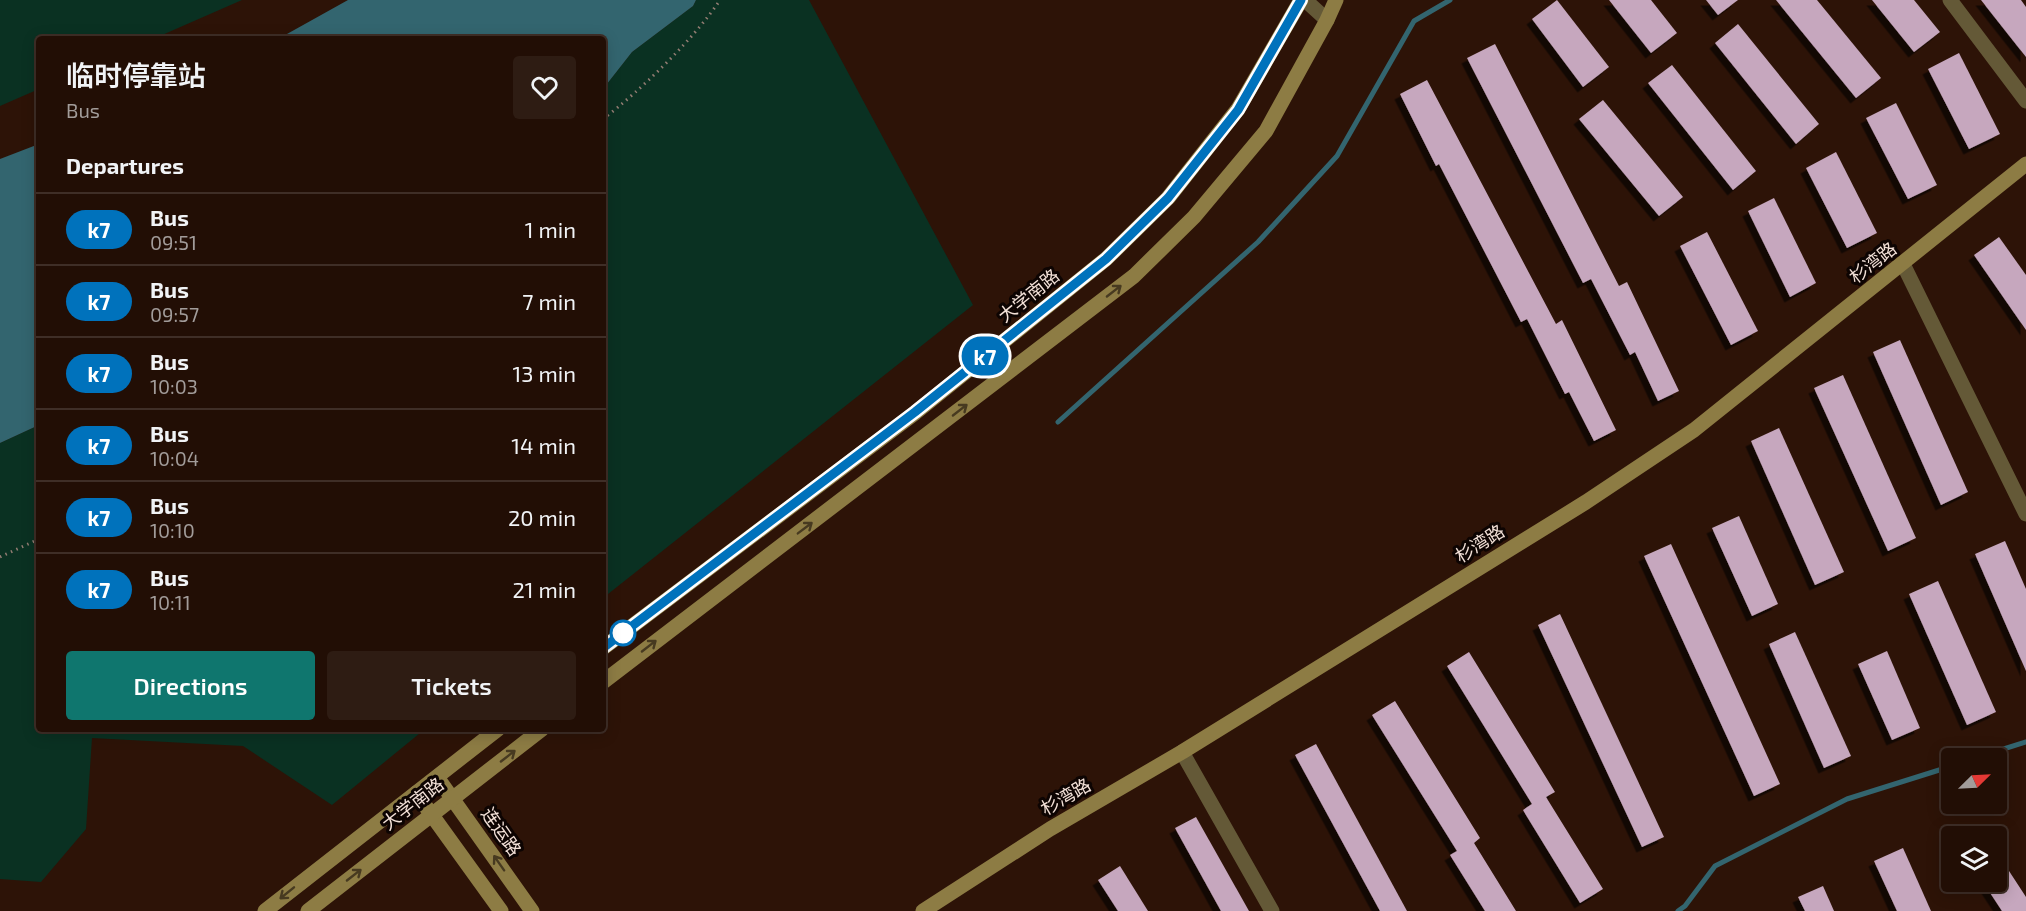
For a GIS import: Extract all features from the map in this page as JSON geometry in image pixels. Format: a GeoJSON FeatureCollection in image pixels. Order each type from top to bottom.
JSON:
{"type":"FeatureCollection","features":[{"type":"Feature","properties":{"kind":"main road","name":"大学南路"},"geometry":{"type":"LineString","coordinates":[[606,646],[915,412],[1106,259],[1168,198],[1238,110],[1303,0]]}},
{"type":"Feature","properties":{"kind":"main road"},"geometry":{"type":"LineString","coordinates":[[606,680],[1134,276],[1194,217],[1266,131],[1336,0]]}},
{"type":"Feature","properties":{"kind":"main road","name":"杉湾路"},"geometry":{"type":"LineString","coordinates":[[922,911],[1050,829],[1182,752],[1586,502],[1694,430],[2026,164]]}},
{"type":"Feature","properties":{"kind":"main road","name":"大学南路"},"geometry":{"type":"LineString","coordinates":[[266,911],[494,732]]}},
{"type":"Feature","properties":{"kind":"main road","name":"大学南路"},"geometry":{"type":"LineString","coordinates":[[308,911],[538,732]]}},
{"type":"Feature","properties":{"kind":"main road","name":"连运路"},"geometry":{"type":"LineString","coordinates":[[437,777],[532,911]]}},
{"type":"Feature","properties":{"kind":"main road"},"geometry":{"type":"LineString","coordinates":[[416,793],[501,911]]}},
{"type":"Feature","properties":{"kind":"street"},"geometry":{"type":"LineString","coordinates":[[1303,0],[1327,20]]}},
{"type":"Feature","properties":{"kind":"street"},"geometry":{"type":"LineString","coordinates":[[1950,0],[2026,101]]}},
{"type":"Feature","properties":{"kind":"street"},"geometry":{"type":"LineString","coordinates":[[1903,264],[2026,514]]}},
{"type":"Feature","properties":{"kind":"street"},"geometry":{"type":"LineString","coordinates":[[1182,752],[1272,911]]}},
{"type":"Feature","properties":{"kind":"path"},"geometry":{"type":"LineString","coordinates":[[606,117],[623,104],[708,18],[720,0]]}},
{"type":"Feature","properties":{"kind":"path"},"geometry":{"type":"LineString","coordinates":[[0,556],[36,540]]}},
{"type":"Feature","properties":{"kind":"green space"},"geometry":{"type":"Polygon","coordinates":[[[0,0],[242,0],[160,36],[36,36],[36,90],[0,106],[0,0]]]}},
{"type":"Feature","properties":{"kind":"green space"},"geometry":{"type":"Polygon","coordinates":[[[696,0],[809,0],[973,305],[606,596],[606,85],[632,52],[693,6],[696,0]]]}},
{"type":"Feature","properties":{"kind":"green space"},"geometry":{"type":"Polygon","coordinates":[[[36,426],[36,732],[421,732],[332,805],[243,746],[92,738],[86,829],[41,882],[0,879],[0,443],[36,426]]]}},
{"type":"Feature","properties":{"kind":"water"},"geometry":{"type":"Polygon","coordinates":[[[348,0],[696,0],[693,6],[632,52],[606,85],[606,36],[283,36],[348,0]]]}},
{"type":"Feature","properties":{"kind":"water"},"geometry":{"type":"Polygon","coordinates":[[[36,145],[36,426],[0,443],[0,159],[36,145]]]}},
{"type":"Feature","properties":{"kind":"building"},"geometry":{"type":"Polygon","coordinates":[[[1557,0],[1609,67],[1583,87],[1532,19],[1557,0]]]}},
{"type":"Feature","properties":{"kind":"building"},"geometry":{"type":"Polygon","coordinates":[[[1609,0],[1651,0],[1677,33],[1651,53],[1609,0]]]}},
{"type":"Feature","properties":{"kind":"building"},"geometry":{"type":"Polygon","coordinates":[[[1706,0],[1738,0],[1718,15],[1706,0]]]}},
{"type":"Feature","properties":{"kind":"building"},"geometry":{"type":"Polygon","coordinates":[[[1776,0],[1817,0],[1881,78],[1856,98],[1776,0]]]}},
{"type":"Feature","properties":{"kind":"building"},"geometry":{"type":"Polygon","coordinates":[[[1872,0],[1914,0],[1940,32],[1914,52],[1872,0]]]}},
{"type":"Feature","properties":{"kind":"building"},"geometry":{"type":"Polygon","coordinates":[[[1981,0],[2021,0],[2026,7],[2026,57],[1981,0]]]}},
{"type":"Feature","properties":{"kind":"building"},"geometry":{"type":"Polygon","coordinates":[[[1738,24],[1819,124],[1796,144],[1715,43],[1738,24]]]}},
{"type":"Feature","properties":{"kind":"building"},"geometry":{"type":"Polygon","coordinates":[[[1495,44],[1619,286],[1627,282],[1679,391],[1658,401],[1635,352],[1630,355],[1591,279],[1583,283],[1467,58],[1495,44]]]}},
{"type":"Feature","properties":{"kind":"building"},"geometry":{"type":"Polygon","coordinates":[[[1959,53],[2000,134],[1969,149],[1928,69],[1959,53]]]}},
{"type":"Feature","properties":{"kind":"building"},"geometry":{"type":"Polygon","coordinates":[[[1672,65],[1756,171],[1733,190],[1648,83],[1672,65]]]}},
{"type":"Feature","properties":{"kind":"building"},"geometry":{"type":"Polygon","coordinates":[[[1427,80],[1556,324],[1562,320],[1616,430],[1594,441],[1569,392],[1565,394],[1527,319],[1521,322],[1439,164],[1436,166],[1400,94],[1427,80]]]}},
{"type":"Feature","properties":{"kind":"building"},"geometry":{"type":"Polygon","coordinates":[[[1603,100],[1683,197],[1659,216],[1579,119],[1603,100]]]}},
{"type":"Feature","properties":{"kind":"building"},"geometry":{"type":"Polygon","coordinates":[[[1896,103],[1937,185],[1908,199],[1866,118],[1896,103]]]}},
{"type":"Feature","properties":{"kind":"building"},"geometry":{"type":"Polygon","coordinates":[[[1836,152],[1877,233],[1847,248],[1806,168],[1836,152]]]}},
{"type":"Feature","properties":{"kind":"building"},"geometry":{"type":"Polygon","coordinates":[[[1774,198],[1816,283],[1790,297],[1748,211],[1774,198]]]}},
{"type":"Feature","properties":{"kind":"building"},"geometry":{"type":"Polygon","coordinates":[[[1707,232],[1758,331],[1731,345],[1680,246],[1707,232]]]}},
{"type":"Feature","properties":{"kind":"building"},"geometry":{"type":"Polygon","coordinates":[[[1999,237],[2026,275],[2026,330],[1974,255],[1999,237]]]}},
{"type":"Feature","properties":{"kind":"building"},"geometry":{"type":"Polygon","coordinates":[[[1900,340],[1968,492],[1941,505],[1873,352],[1900,340]]]}},
{"type":"Feature","properties":{"kind":"building"},"geometry":{"type":"Polygon","coordinates":[[[1843,375],[1916,538],[1888,551],[1814,388],[1843,375]]]}},
{"type":"Feature","properties":{"kind":"building"},"geometry":{"type":"Polygon","coordinates":[[[1779,428],[1844,572],[1815,585],[1751,441],[1779,428]]]}},
{"type":"Feature","properties":{"kind":"building"},"geometry":{"type":"Polygon","coordinates":[[[1739,516],[1778,604],[1752,616],[1712,528],[1739,516]]]}},
{"type":"Feature","properties":{"kind":"building"},"geometry":{"type":"Polygon","coordinates":[[[2005,541],[2026,589],[2026,671],[1975,554],[2005,541]]]}},
{"type":"Feature","properties":{"kind":"building"},"geometry":{"type":"Polygon","coordinates":[[[1671,544],[1780,784],[1754,796],[1644,556],[1671,544]]]}},
{"type":"Feature","properties":{"kind":"building"},"geometry":{"type":"Polygon","coordinates":[[[1938,581],[1996,712],[1967,725],[1909,594],[1938,581]]]}},
{"type":"Feature","properties":{"kind":"building"},"geometry":{"type":"Polygon","coordinates":[[[1560,614],[1664,837],[1642,847],[1538,625],[1560,614]]]}},
{"type":"Feature","properties":{"kind":"building"},"geometry":{"type":"Polygon","coordinates":[[[1795,632],[1851,756],[1824,768],[1769,644],[1795,632]]]}},
{"type":"Feature","properties":{"kind":"building"},"geometry":{"type":"Polygon","coordinates":[[[1887,651],[1920,728],[1892,740],[1858,664],[1887,651]]]}},
{"type":"Feature","properties":{"kind":"building"},"geometry":{"type":"Polygon","coordinates":[[[1469,652],[1555,792],[1546,797],[1603,889],[1580,903],[1523,810],[1532,804],[1447,666],[1469,652]]]}},
{"type":"Feature","properties":{"kind":"building"},"geometry":{"type":"Polygon","coordinates":[[[1395,701],[1480,838],[1474,843],[1516,911],[1485,911],[1450,855],[1457,851],[1372,715],[1395,701]]]}},
{"type":"Feature","properties":{"kind":"building"},"geometry":{"type":"Polygon","coordinates":[[[1316,744],[1407,911],[1380,911],[1295,755],[1316,744]]]}},
{"type":"Feature","properties":{"kind":"building"},"geometry":{"type":"Polygon","coordinates":[[[1196,817],[1249,911],[1221,911],[1175,828],[1196,817]]]}},
{"type":"Feature","properties":{"kind":"building"},"geometry":{"type":"Polygon","coordinates":[[[1903,848],[1931,911],[1897,911],[1874,861],[1903,848]]]}},
{"type":"Feature","properties":{"kind":"building"},"geometry":{"type":"Polygon","coordinates":[[[1120,866],[1148,911],[1118,911],[1098,880],[1120,866]]]}},
{"type":"Feature","properties":{"kind":"building"},"geometry":{"type":"Polygon","coordinates":[[[2007,868],[2026,897],[2026,911],[2002,911],[1990,892],[2007,892],[2007,868]]]}},
{"type":"Feature","properties":{"kind":"building"},"geometry":{"type":"Polygon","coordinates":[[[1823,886],[1834,911],[1805,911],[1798,897],[1823,886]]]}},
{"type":"Feature","properties":{"kind":"waterway"},"geometry":{"type":"LineString","coordinates":[[1058,422],[1258,242],[1337,156],[1414,21],[1450,0]]}},
{"type":"Feature","properties":{"kind":"waterway"},"geometry":{"type":"LineString","coordinates":[[2007,748],[2026,742]]}},
{"type":"Feature","properties":{"kind":"waterway"},"geometry":{"type":"LineString","coordinates":[[1678,911],[1685,906],[1715,866],[1847,799],[1941,769]]}},
{"type":"Feature","properties":{"kind":"bus line","name":"k7"},"geometry":{"type":"LineString","coordinates":[[606,646],[915,412],[1106,259],[1168,198],[1238,110],[1301,0]]}}]}
